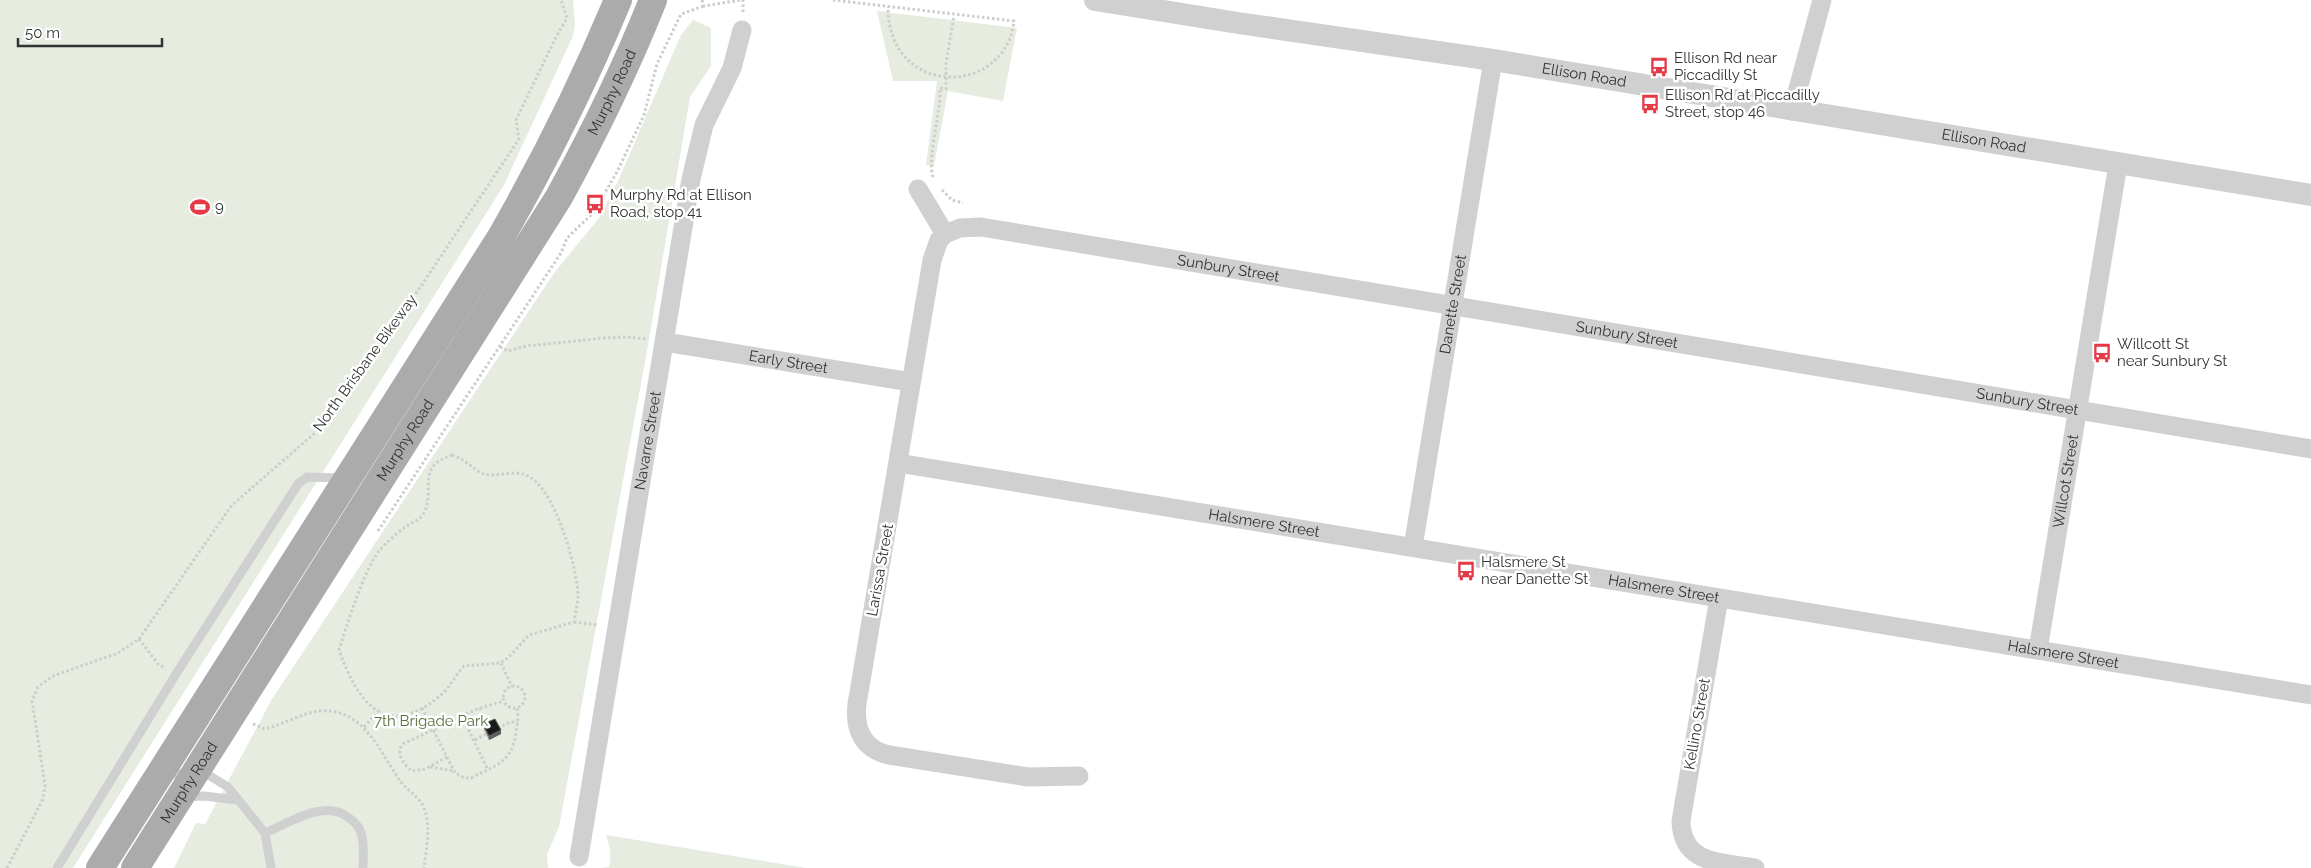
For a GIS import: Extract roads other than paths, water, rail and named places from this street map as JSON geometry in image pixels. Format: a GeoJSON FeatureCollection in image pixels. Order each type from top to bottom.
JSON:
{"type":"FeatureCollection","features":[{"type":"Feature","properties":{"kind":"main road","name":"Murphy Road"},"geometry":{"type":"LineString","coordinates":[[135,868],[559,197],[595,129],[657,1]]}},
{"type":"Feature","properties":{"kind":"main road","name":"Murphy Road"},"geometry":{"type":"LineString","coordinates":[[100,868],[505,230],[555,139],[607,8]]}},
{"type":"Feature","properties":{"kind":"street","name":"Ellison Road"},"geometry":{"type":"LineString","coordinates":[[1094,0],[1493,60],[1792,111],[2311,195]]}},
{"type":"Feature","properties":{"kind":"street"},"geometry":{"type":"LineString","coordinates":[[1792,111],[1822,0]]}},
{"type":"Feature","properties":{"kind":"street","name":"Navarre Street"},"geometry":{"type":"LineString","coordinates":[[579,857],[697,149],[704,125],[732,68],[742,30]]}},
{"type":"Feature","properties":{"kind":"street","name":"Danette Street"},"geometry":{"type":"LineString","coordinates":[[1413,547],[1493,60]]}},
{"type":"Feature","properties":{"kind":"street","name":"Willcot Street"},"geometry":{"type":"LineString","coordinates":[[2038,650],[2118,164]]}},
{"type":"Feature","properties":{"kind":"street"},"geometry":{"type":"LineString","coordinates":[[918,190],[945,234]]}},
{"type":"Feature","properties":{"kind":"street","name":"Sunbury Street"},"geometry":{"type":"LineString","coordinates":[[945,234],[960,228],[981,227],[1451,307],[2311,449]]}},
{"type":"Feature","properties":{"kind":"street","name":"Larissa Street"},"geometry":{"type":"LineString","coordinates":[[945,234],[939,240],[932,260],[856,718],[863,740],[870,748],[889,756],[1028,778],[1079,776]]}},
{"type":"Feature","properties":{"kind":"street","name":"Early Street"},"geometry":{"type":"LineString","coordinates":[[665,342],[911,382]]}},
{"type":"Feature","properties":{"kind":"street","name":"Halsmere Street"},"geometry":{"type":"LineString","coordinates":[[898,463],[2311,695]]}},
{"type":"Feature","properties":{"kind":"street","name":"Kellino Street"},"geometry":{"type":"LineString","coordinates":[[1719,598],[1680,821],[1681,832],[1688,848],[1704,859],[1755,868]]}},
{"type":"Feature","properties":{"kind":"lane"},"geometry":{"type":"LineString","coordinates":[[57,868],[176,674],[302,480],[316,476],[348,478]]}},
{"type":"Feature","properties":{"kind":"lane"},"geometry":{"type":"LineString","coordinates":[[159,776],[196,772],[219,780],[228,787],[265,833],[272,868]]}},
{"type":"Feature","properties":{"kind":"lane"},"geometry":{"type":"LineString","coordinates":[[180,797],[198,796],[237,800]]}},
{"type":"Feature","properties":{"kind":"lane"},"geometry":{"type":"LineString","coordinates":[[265,833],[316,812],[335,810],[344,813],[358,824],[362,833],[363,868]]}},
{"type":"Feature","properties":{"kind":"place","name":"Ellison Rd near Piccadilly St"},"geometry":{"type":"Point","coordinates":[1659,67]}},
{"type":"Feature","properties":{"kind":"place","name":"Ellison Rd at Piccadilly Street, stop 46"},"geometry":{"type":"Point","coordinates":[1650,104]}},
{"type":"Feature","properties":{"kind":"place","name":"Murphy Rd at Ellison Road, stop 41"},"geometry":{"type":"Point","coordinates":[595,204]}},
{"type":"Feature","properties":{"kind":"place","name":"9"},"geometry":{"type":"Point","coordinates":[200,207]}},
{"type":"Feature","properties":{"kind":"place","name":"Willcott St near Sunbury St"},"geometry":{"type":"Point","coordinates":[2102,353]}},
{"type":"Feature","properties":{"kind":"place","name":"Halsmere St near Danette St"},"geometry":{"type":"Point","coordinates":[1466,571]}},
{"type":"Feature","properties":{"kind":"park label","name":"7th Brigade Park"},"geometry":{"type":"Point","coordinates":[431,721]}}]}
